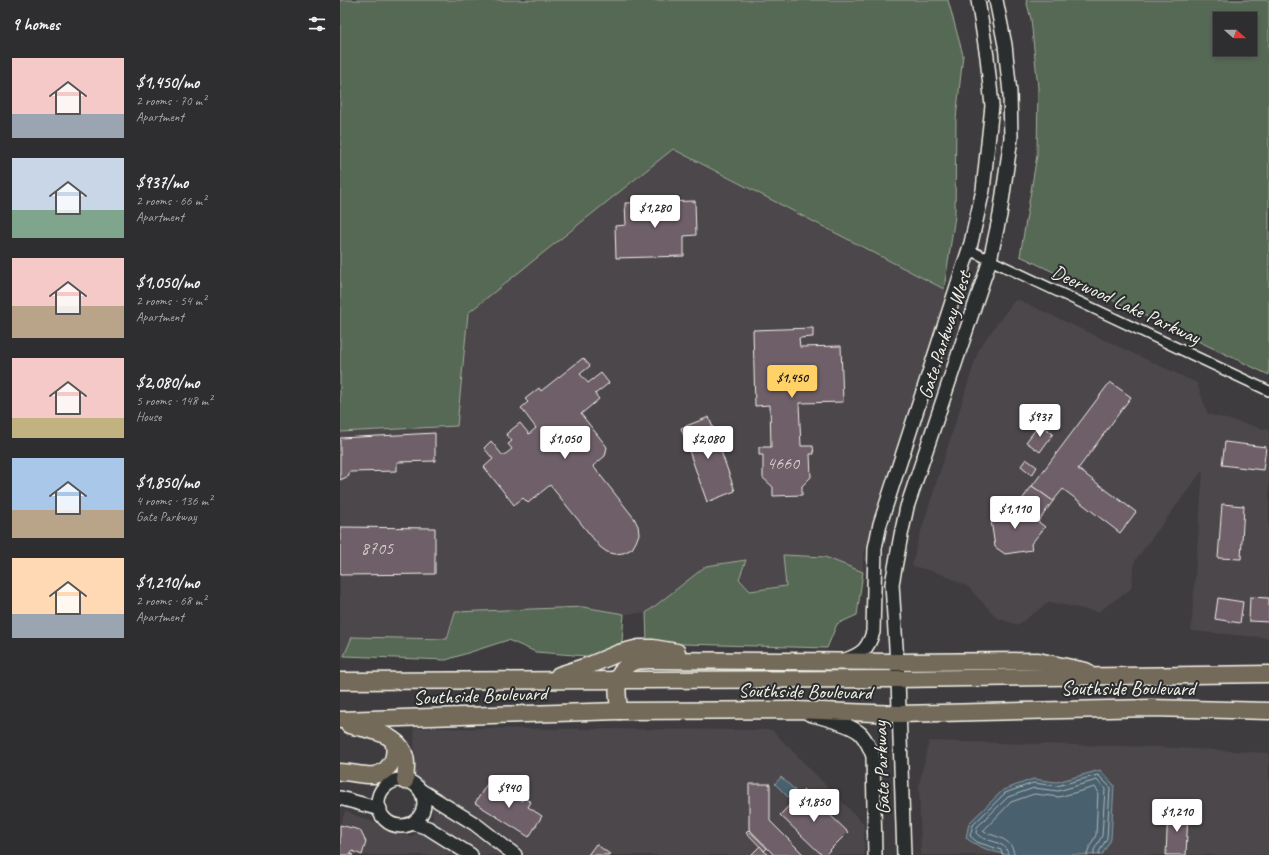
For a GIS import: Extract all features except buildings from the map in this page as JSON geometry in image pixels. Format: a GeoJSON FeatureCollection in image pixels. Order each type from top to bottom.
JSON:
{"type":"FeatureCollection","features":[{"type":"Feature","properties":{"kind":"highway"},"geometry":{"type":"LineString","coordinates":[[542,680],[590,665],[619,653],[639,648],[653,648],[720,660]]}},
{"type":"Feature","properties":{"kind":"highway"},"geometry":{"type":"LineString","coordinates":[[619,711],[617,680],[622,669],[632,662],[650,660],[897,662],[1038,661],[1118,677]]}},
{"type":"Feature","properties":{"kind":"highway","name":"Southside Boulevard"},"geometry":{"type":"LineString","coordinates":[[340,681],[898,680],[1269,674]]}},
{"type":"Feature","properties":{"kind":"highway"},"geometry":{"type":"LineString","coordinates":[[340,692],[422,681]]}},
{"type":"Feature","properties":{"kind":"highway","name":"Southside Boulevard"},"geometry":{"type":"LineString","coordinates":[[340,722],[619,711],[796,710],[899,714],[1151,708],[1269,710]]}},
{"type":"Feature","properties":{"kind":"highway"},"geometry":{"type":"LineString","coordinates":[[340,722],[384,734],[393,740],[406,756],[407,762],[405,781]]}},
{"type":"Feature","properties":{"kind":"highway"},"geometry":{"type":"LineString","coordinates":[[340,772],[372,776],[384,772],[394,759],[395,748],[393,740]]}},
{"type":"Feature","properties":{"kind":"main road","name":"Gate Parkway West"},"geometry":{"type":"LineString","coordinates":[[840,661],[859,655],[870,644],[873,632],[875,548],[880,524],[969,250],[983,190],[992,106],[987,57],[978,0]]}},
{"type":"Feature","properties":{"kind":"main road","name":"Gate Parkway West"},"geometry":{"type":"LineString","coordinates":[[898,680],[892,584],[898,552],[908,507],[990,260],[1000,215],[1010,138],[1010,86],[1005,45],[996,0]]}},
{"type":"Feature","properties":{"kind":"main road"},"geometry":{"type":"LineString","coordinates":[[909,434],[930,440]]}},
{"type":"Feature","properties":{"kind":"main road"},"geometry":{"type":"LineString","coordinates":[[875,548],[898,552]]}},
{"type":"Feature","properties":{"kind":"main road","name":"Gate Parkway"},"geometry":{"type":"LineString","coordinates":[[898,680],[904,855]]}},
{"type":"Feature","properties":{"kind":"main road","name":"Gate Parkway"},"geometry":{"type":"LineString","coordinates":[[796,710],[849,727],[860,733],[868,744],[873,756],[875,855]]}},
{"type":"Feature","properties":{"kind":"main road"},"geometry":{"type":"LineString","coordinates":[[340,772],[353,777],[388,785]]}},
{"type":"Feature","properties":{"kind":"main road"},"geometry":{"type":"LineString","coordinates":[[420,790],[424,798],[424,808],[420,816],[413,823],[403,826],[393,824],[382,816],[379,802],[383,790],[388,785],[396,781],[405,781],[413,784],[474,824],[515,855]]}},
{"type":"Feature","properties":{"kind":"main road"},"geometry":{"type":"LineString","coordinates":[[340,798],[380,809]]}},
{"type":"Feature","properties":{"kind":"main road"},"geometry":{"type":"LineString","coordinates":[[413,823],[428,828],[471,855]]}},
{"type":"Feature","properties":{"kind":"street","name":"Deerwood Lake Parkway"},"geometry":{"type":"LineString","coordinates":[[969,250],[1269,391]]}},
{"type":"Feature","properties":{"kind":"shaded area"},"geometry":{"type":"Polygon","coordinates":[[[673,149],[944,289],[947,293],[877,506],[863,559],[863,572],[825,557],[783,555],[786,586],[750,591],[739,579],[746,560],[706,566],[646,613],[624,614],[583,607],[447,639],[352,637],[344,656],[340,660],[340,432],[457,426],[468,313],[673,149]]]}},
{"type":"Feature","properties":{"kind":"shaded area"},"geometry":{"type":"Polygon","coordinates":[[[1019,300],[1197,383],[1208,414],[1269,430],[1269,638],[1191,631],[1203,470],[1135,561],[1131,589],[1098,612],[1049,602],[1018,625],[997,618],[968,587],[942,574],[912,566],[916,547],[979,348],[1014,301],[1019,300]]]}},
{"type":"Feature","properties":{"kind":"shaded area"},"geometry":{"type":"Polygon","coordinates":[[[414,728],[772,730],[864,824],[864,855],[340,855],[340,827],[345,811],[411,837],[433,818],[431,790],[415,775],[414,728]]]}},
{"type":"Feature","properties":{"kind":"shaded area"},"geometry":{"type":"Polygon","coordinates":[[[929,741],[1160,747],[1269,753],[1269,855],[921,855],[919,784],[929,741]]]}},
{"type":"Feature","properties":{"kind":"green space"},"geometry":{"type":"Polygon","coordinates":[[[340,0],[948,0],[963,55],[956,119],[955,216],[944,289],[673,149],[468,313],[457,426],[340,432],[340,0]]]}},
{"type":"Feature","properties":{"kind":"green space"},"geometry":{"type":"Polygon","coordinates":[[[1026,0],[1269,0],[1269,375],[1020,256],[1037,155],[1038,88],[1031,19],[1026,0]]]}},
{"type":"Feature","properties":{"kind":"green space"},"geometry":{"type":"Polygon","coordinates":[[[783,555],[825,557],[863,572],[857,615],[837,624],[827,648],[647,643],[646,613],[706,566],[746,560],[739,579],[750,591],[786,586],[783,555]]]}},
{"type":"Feature","properties":{"kind":"green space"},"geometry":{"type":"Polygon","coordinates":[[[583,607],[624,614],[622,642],[599,657],[536,652],[508,640],[446,660],[344,656],[352,637],[447,639],[455,612],[583,607]]]}},
{"type":"Feature","properties":{"kind":"water"},"geometry":{"type":"Polygon","coordinates":[[[1100,770],[1114,785],[1111,839],[1102,855],[1009,855],[986,849],[966,838],[969,823],[1003,790],[1033,779],[1057,782],[1100,770]]]}},
{"type":"Feature","properties":{"kind":"water"},"geometry":{"type":"Polygon","coordinates":[[[781,777],[795,790],[788,797],[775,784],[781,777]]]}}]}
